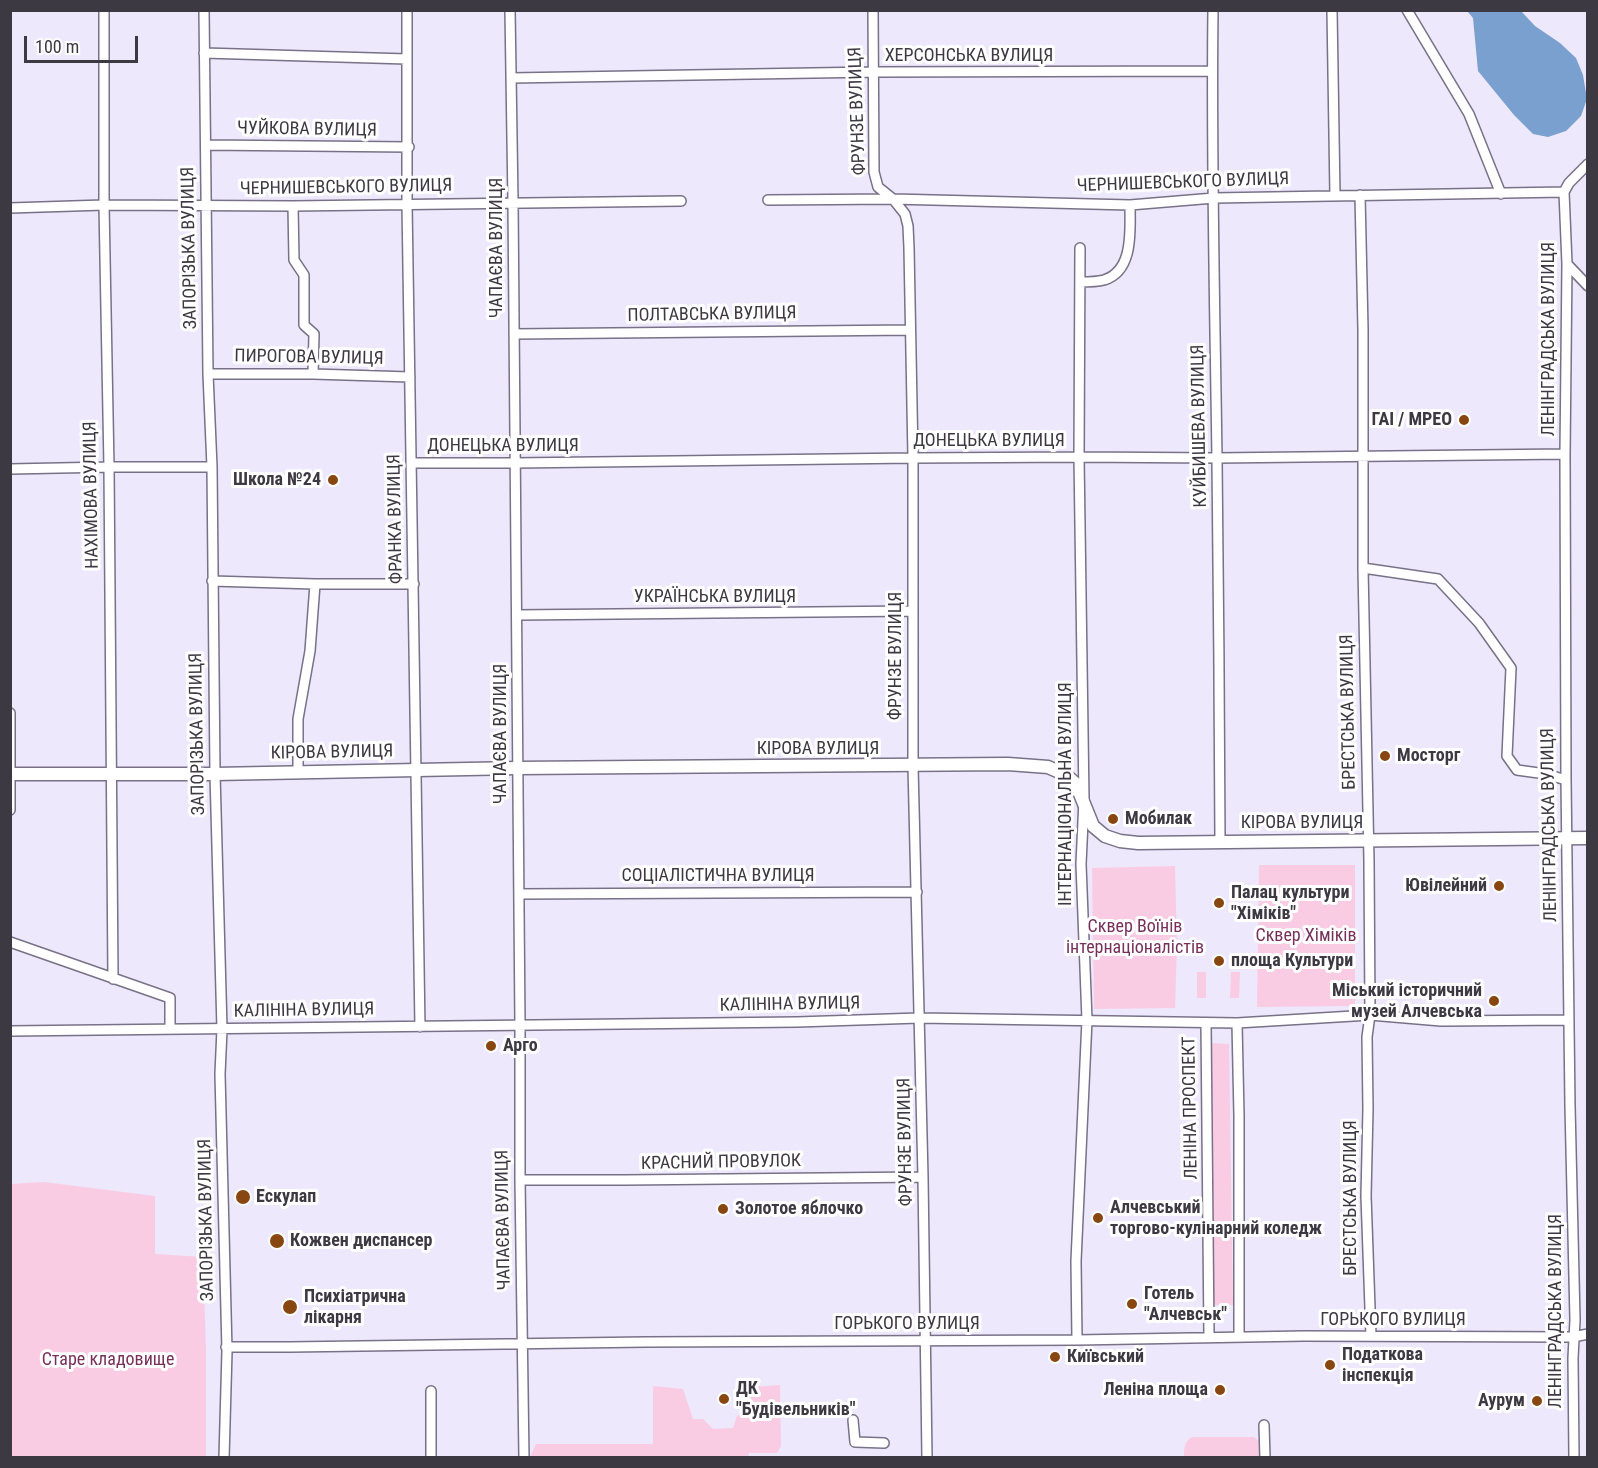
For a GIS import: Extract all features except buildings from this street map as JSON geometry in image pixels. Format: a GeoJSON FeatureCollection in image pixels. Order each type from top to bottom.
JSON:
{"type":"FeatureCollection","features":[{"type":"Feature","properties":{"kind":"main road","name":"КІРОВА ВУЛИЦЯ"},"geometry":{"type":"LineString","coordinates":[[11,774],[215,774],[518,768],[1008,764],[1048,767],[1066,775],[1076,784],[1094,826],[1105,836],[1120,841],[1138,843],[1587,838]]}},
{"type":"Feature","properties":{"kind":"street","name":"НАХІМОВА ВУЛИЦЯ"},"geometry":{"type":"LineString","coordinates":[[104,10],[104,206],[109,467],[113,979]]}},
{"type":"Feature","properties":{"kind":"street","name":"ЗАПОРІЗЬКА ВУЛИЦЯ"},"geometry":{"type":"LineString","coordinates":[[204,10],[215,774],[222,1029],[220,1086],[226,1347],[224,1458]]}},
{"type":"Feature","properties":{"kind":"street","name":"ФРАНКА ВУЛИЦЯ"},"geometry":{"type":"LineString","coordinates":[[407,10],[420,1026]]}},
{"type":"Feature","properties":{"kind":"street","name":"ЧАПАЄВА ВУЛИЦЯ"},"geometry":{"type":"LineString","coordinates":[[510,10],[524,1458]]}},
{"type":"Feature","properties":{"kind":"street","name":"ФРУНЗЕ ВУЛИЦЯ"},"geometry":{"type":"LineString","coordinates":[[873,10],[874,172],[878,188],[893,199],[904,214],[908,226],[913,458],[913,766],[927,1458]]}},
{"type":"Feature","properties":{"kind":"street","name":"КУЙБИШЕВА ВУЛИЦЯ"},"geometry":{"type":"LineString","coordinates":[[1213,10],[1214,356],[1220,842]]}},
{"type":"Feature","properties":{"kind":"street"},"geometry":{"type":"LineString","coordinates":[[1332,10],[1335,196]]}},
{"type":"Feature","properties":{"kind":"street"},"geometry":{"type":"LineString","coordinates":[[1407,10],[1469,114],[1501,194]]}},
{"type":"Feature","properties":{"kind":"street"},"geometry":{"type":"LineString","coordinates":[[204,53],[407,59]]}},
{"type":"Feature","properties":{"kind":"street","name":"ХЕРСОНСЬКА ВУЛИЦЯ"},"geometry":{"type":"LineString","coordinates":[[511,78],[873,72],[1212,71]]}},
{"type":"Feature","properties":{"kind":"street","name":"ЧУЙКОВА ВУЛИЦЯ"},"geometry":{"type":"LineString","coordinates":[[206,145],[409,147]]}},
{"type":"Feature","properties":{"kind":"street"},"geometry":{"type":"LineString","coordinates":[[1564,192],[1569,183],[1587,164]]}},
{"type":"Feature","properties":{"kind":"street","name":"ЧЕРНИШЕВСЬКОГО ВУЛИЦЯ"},"geometry":{"type":"LineString","coordinates":[[768,200],[893,199],[1130,205],[1214,198],[1564,192]]}},
{"type":"Feature","properties":{"kind":"street","name":"ЛЕНІНГРАДСЬКА ВУЛИЦЯ"},"geometry":{"type":"LineString","coordinates":[[1564,192],[1567,264],[1566,839],[1575,1320],[1574,1458]]}},
{"type":"Feature","properties":{"kind":"street","name":"БРЕСТСЬКА ВУЛИЦЯ"},"geometry":{"type":"LineString","coordinates":[[1360,195],[1370,1015],[1367,1036],[1366,1196],[1371,1336]]}},
{"type":"Feature","properties":{"kind":"street","name":"ЧЕРНИШЕВСЬКОГО ВУЛИЦЯ"},"geometry":{"type":"LineString","coordinates":[[10,208],[681,201]]}},
{"type":"Feature","properties":{"kind":"street"},"geometry":{"type":"LineString","coordinates":[[1080,282],[1106,279],[1122,266],[1130,241],[1130,205]]}},
{"type":"Feature","properties":{"kind":"street"},"geometry":{"type":"LineString","coordinates":[[293,206],[294,260],[304,275],[304,325],[314,334],[313,374]]}},
{"type":"Feature","properties":{"kind":"street","name":"ІНТЕРНАЦІОНАЛЬНА ВУЛИЦЯ"},"geometry":{"type":"LineString","coordinates":[[1077,1340],[1076,1261],[1086,1020],[1081,864],[1084,800],[1079,457],[1080,248]]}},
{"type":"Feature","properties":{"kind":"street"},"geometry":{"type":"LineString","coordinates":[[1567,264],[1587,286]]}},
{"type":"Feature","properties":{"kind":"street","name":"ПОЛТАВСЬКА ВУЛИЦЯ"},"geometry":{"type":"LineString","coordinates":[[514,334],[910,330]]}},
{"type":"Feature","properties":{"kind":"street","name":"ПИРОГОВА ВУЛИЦЯ"},"geometry":{"type":"LineString","coordinates":[[208,374],[410,377]]}},
{"type":"Feature","properties":{"kind":"street","name":"ДОНЕЦЬКА ВУЛИЦЯ"},"geometry":{"type":"LineString","coordinates":[[412,463],[1565,454]]}},
{"type":"Feature","properties":{"kind":"street"},"geometry":{"type":"LineString","coordinates":[[10,470],[212,467]]}},
{"type":"Feature","properties":{"kind":"street"},"geometry":{"type":"LineString","coordinates":[[1363,568],[1438,579],[1479,623],[1511,668],[1507,756],[1516,770],[1546,774],[1566,780]]}},
{"type":"Feature","properties":{"kind":"street"},"geometry":{"type":"LineString","coordinates":[[212,581],[414,584]]}},
{"type":"Feature","properties":{"kind":"street"},"geometry":{"type":"LineString","coordinates":[[298,771],[298,719],[310,651],[315,584]]}},
{"type":"Feature","properties":{"kind":"street","name":"УКРАЇНСЬКА ВУЛИЦЯ"},"geometry":{"type":"LineString","coordinates":[[517,615],[913,611]]}},
{"type":"Feature","properties":{"kind":"street"},"geometry":{"type":"LineString","coordinates":[[10,713],[10,810]]}},
{"type":"Feature","properties":{"kind":"street","name":"СОЦІАЛІСТИЧНА ВУЛИЦЯ"},"geometry":{"type":"LineString","coordinates":[[519,894],[917,891]]}},
{"type":"Feature","properties":{"kind":"street"},"geometry":{"type":"LineString","coordinates":[[10,942],[170,998],[170,1029]]}},
{"type":"Feature","properties":{"kind":"street","name":"КАЛІНІНА ВУЛИЦЯ"},"geometry":{"type":"LineString","coordinates":[[10,1031],[797,1022],[919,1018],[1237,1023],[1370,1015],[1441,1021],[1569,1020]]}},
{"type":"Feature","properties":{"kind":"street","name":"ЛЕНІНА ПРОСПЕКТ"},"geometry":{"type":"LineString","coordinates":[[1206,1023],[1209,1337]]}},
{"type":"Feature","properties":{"kind":"street"},"geometry":{"type":"LineString","coordinates":[[1237,1023],[1239,1337]]}},
{"type":"Feature","properties":{"kind":"street","name":"КРАСНИЙ ПРОВУЛОК"},"geometry":{"type":"LineString","coordinates":[[520,1180],[923,1177]]}},
{"type":"Feature","properties":{"kind":"street","name":"ГОРЬКОГО ВУЛИЦЯ"},"geometry":{"type":"LineString","coordinates":[[226,1347],[1209,1337],[1574,1337],[1587,1334]]}},
{"type":"Feature","properties":{"kind":"street"},"geometry":{"type":"LineString","coordinates":[[431,1391],[431,1458]]}},
{"type":"Feature","properties":{"kind":"street"},"geometry":{"type":"LineString","coordinates":[[854,1420],[855,1442],[885,1443]]}},
{"type":"Feature","properties":{"kind":"street"},"geometry":{"type":"LineString","coordinates":[[1264,1425],[1265,1458]]}},
{"type":"Feature","properties":{"kind":"green space","name":"Сквер Хіміків"},"geometry":{"type":"Polygon","coordinates":[[[1259,865],[1355,865],[1355,1006],[1257,1007],[1259,865]]]}},
{"type":"Feature","properties":{"kind":"green space","name":"Сквер Воїнів інтернаціоналістів"},"geometry":{"type":"Polygon","coordinates":[[[1175,866],[1177,946],[1175,1008],[1094,1009],[1092,868],[1175,866]]]}},
{"type":"Feature","properties":{"kind":"green space"},"geometry":{"type":"Polygon","coordinates":[[[1197,972],[1206,972],[1206,998],[1197,998],[1197,972]]]}},
{"type":"Feature","properties":{"kind":"green space"},"geometry":{"type":"Polygon","coordinates":[[[1231,972],[1240,972],[1239,998],[1230,998],[1231,972]]]}},
{"type":"Feature","properties":{"kind":"green space"},"geometry":{"type":"Polygon","coordinates":[[[1210,1043],[1229,1044],[1233,1305],[1212,1305],[1210,1043]]]}},
{"type":"Feature","properties":{"kind":"green space","name":"Старе кладовище"},"geometry":{"type":"Polygon","coordinates":[[[44,1182],[155,1196],[155,1254],[203,1257],[206,1457],[11,1457],[11,1184],[44,1182]]]}},
{"type":"Feature","properties":{"kind":"green space"},"geometry":{"type":"Polygon","coordinates":[[[780,1385],[781,1446],[777,1453],[749,1453],[748,1458],[530,1457],[536,1444],[653,1444],[653,1386],[683,1389],[693,1419],[703,1419],[713,1429],[733,1428],[737,1416],[747,1412],[754,1387],[780,1385]]]}},
{"type":"Feature","properties":{"kind":"green space"},"geometry":{"type":"Polygon","coordinates":[[[1192,1437],[1254,1437],[1261,1446],[1262,1457],[1184,1457],[1187,1441],[1192,1437]]]}},
{"type":"Feature","properties":{"kind":"water"},"geometry":{"type":"Polygon","coordinates":[[[1467,11],[1521,11],[1535,26],[1560,43],[1576,58],[1583,75],[1587,99],[1581,116],[1566,131],[1548,137],[1533,134],[1514,115],[1478,71],[1473,18],[1467,11]]]}},
{"type":"Feature","properties":{"kind":"place","name":"ГАІ / МРЕО"},"geometry":{"type":"Point","coordinates":[1464,420]}},
{"type":"Feature","properties":{"kind":"place","name":"Школа №24"},"geometry":{"type":"Point","coordinates":[333,480]}},
{"type":"Feature","properties":{"kind":"place","name":"Мосторг"},"geometry":{"type":"Point","coordinates":[1385,756]}},
{"type":"Feature","properties":{"kind":"place","name":"Мобилак"},"geometry":{"type":"Point","coordinates":[1113,819]}},
{"type":"Feature","properties":{"kind":"place","name":"Ювілейний"},"geometry":{"type":"Point","coordinates":[1499,886]}},
{"type":"Feature","properties":{"kind":"place","name":"Палац культури \"Хіміків\""},"geometry":{"type":"Point","coordinates":[1219,903]}},
{"type":"Feature","properties":{"kind":"place","name":"площа Культури"},"geometry":{"type":"Point","coordinates":[1219,961]}},
{"type":"Feature","properties":{"kind":"place","name":"Міський історичний музей Алчевська"},"geometry":{"type":"Point","coordinates":[1494,1001]}},
{"type":"Feature","properties":{"kind":"place","name":"Арго"},"geometry":{"type":"Point","coordinates":[491,1046]}},
{"type":"Feature","properties":{"kind":"place","name":"Ескулап"},"geometry":{"type":"Point","coordinates":[243,1197]}},
{"type":"Feature","properties":{"kind":"place","name":"Золотое яблочко"},"geometry":{"type":"Point","coordinates":[723,1209]}},
{"type":"Feature","properties":{"kind":"place","name":"Алчевський торгово-кулінарний коледж"},"geometry":{"type":"Point","coordinates":[1098,1218]}},
{"type":"Feature","properties":{"kind":"place","name":"Кожвен диспансер"},"geometry":{"type":"Point","coordinates":[277,1241]}},
{"type":"Feature","properties":{"kind":"place","name":"Готель \"Алчевськ\""},"geometry":{"type":"Point","coordinates":[1132,1304]}},
{"type":"Feature","properties":{"kind":"place","name":"Психіатрична лікарня"},"geometry":{"type":"Point","coordinates":[290,1307]}},
{"type":"Feature","properties":{"kind":"place","name":"Київський"},"geometry":{"type":"Point","coordinates":[1055,1357]}},
{"type":"Feature","properties":{"kind":"place","name":"Податкова інспекція"},"geometry":{"type":"Point","coordinates":[1330,1365]}},
{"type":"Feature","properties":{"kind":"place","name":"Леніна площа"},"geometry":{"type":"Point","coordinates":[1220,1390]}},
{"type":"Feature","properties":{"kind":"place","name":"ДК \"Будівельників\""},"geometry":{"type":"Point","coordinates":[724,1399]}},
{"type":"Feature","properties":{"kind":"place","name":"Аурум"},"geometry":{"type":"Point","coordinates":[1537,1401]}}]}
